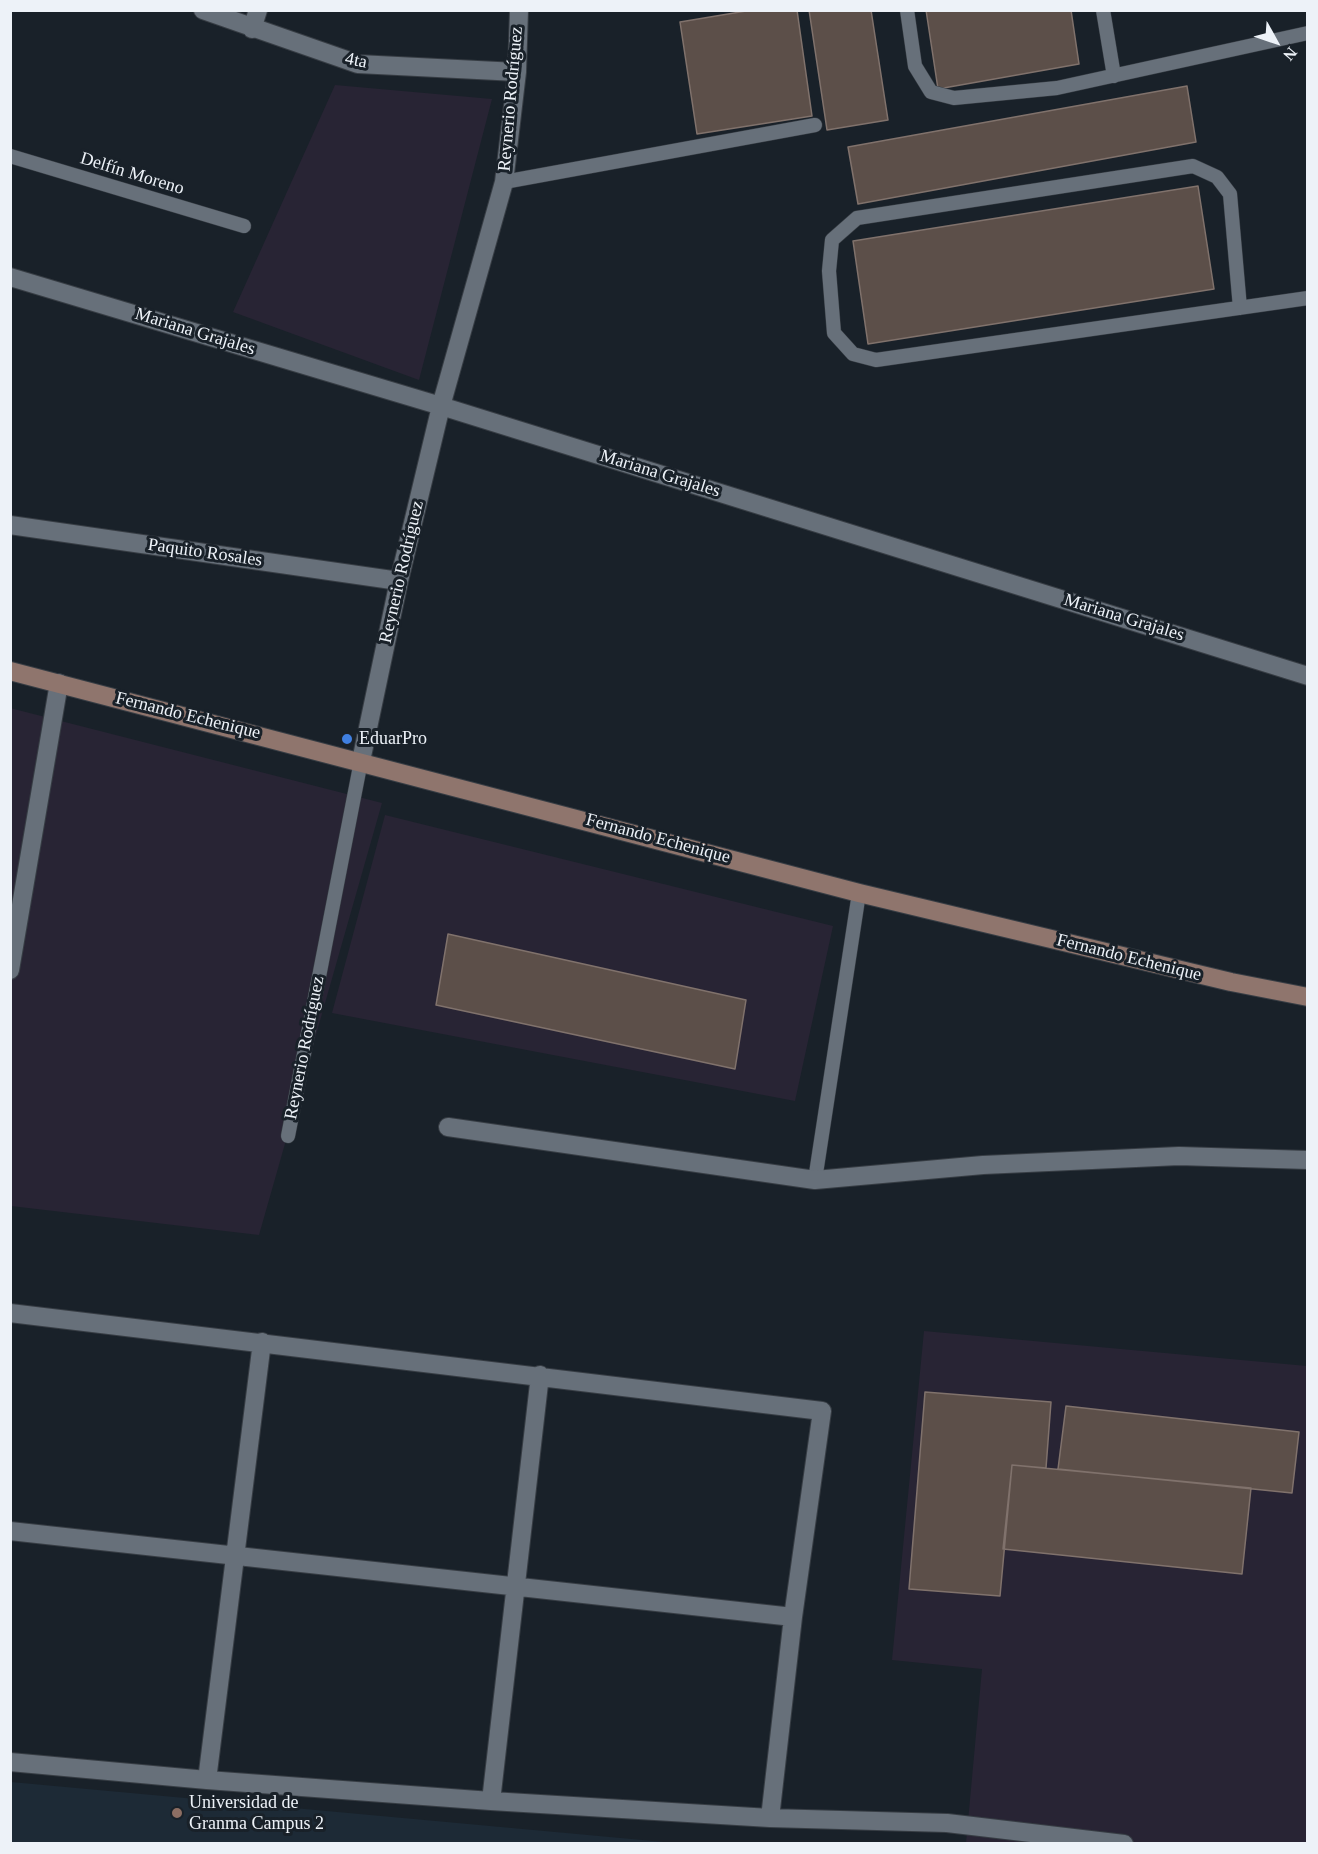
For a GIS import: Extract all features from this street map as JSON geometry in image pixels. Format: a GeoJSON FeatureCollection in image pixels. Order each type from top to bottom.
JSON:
{"type":"FeatureCollection","features":[{"type":"Feature","properties":{"kind":"street","name":"4ta"},"geometry":{"type":"LineString","coordinates":[[203,10],[252,29],[358,64],[517,72]]}},
{"type":"Feature","properties":{"kind":"street"},"geometry":{"type":"LineString","coordinates":[[252,29],[258,10]]}},
{"type":"Feature","properties":{"kind":"street","name":"Reynerio Rodríguez"},"geometry":{"type":"LineString","coordinates":[[361,760],[399,581],[441,406],[504,182],[517,72],[519,10]]}},
{"type":"Feature","properties":{"kind":"street","name":"Mariana Grajales"},"geometry":{"type":"LineString","coordinates":[[10,277],[441,406],[1308,676]]}},
{"type":"Feature","properties":{"kind":"street","name":"Paquito Rosales"},"geometry":{"type":"LineString","coordinates":[[10,525],[399,581]]}},
{"type":"Feature","properties":{"kind":"street","name":"Fernando Echenique"},"geometry":{"type":"LineString","coordinates":[[10,671],[361,760],[859,893],[1230,982],[1308,997]]}},
{"type":"Feature","properties":{"kind":"street"},"geometry":{"type":"LineString","coordinates":[[10,970],[59,683]]}},
{"type":"Feature","properties":{"kind":"street"},"geometry":{"type":"LineString","coordinates":[[448,1127],[815,1180],[983,1165],[1179,1156],[1308,1160]]}},
{"type":"Feature","properties":{"kind":"street"},"geometry":{"type":"LineString","coordinates":[[10,1313],[540,1375],[822,1411],[793,1617],[770,1818]]}},
{"type":"Feature","properties":{"kind":"street"},"geometry":{"type":"LineString","coordinates":[[207,1780],[262,1342]]}},
{"type":"Feature","properties":{"kind":"street"},"geometry":{"type":"LineString","coordinates":[[491,1801],[540,1375]]}},
{"type":"Feature","properties":{"kind":"street"},"geometry":{"type":"LineString","coordinates":[[10,1530],[793,1617]]}},
{"type":"Feature","properties":{"kind":"street"},"geometry":{"type":"LineString","coordinates":[[10,1762],[207,1780],[491,1801],[770,1818],[947,1822],[1124,1844]]}},
{"type":"Feature","properties":{"kind":"lane"},"geometry":{"type":"LineString","coordinates":[[907,10],[915,66],[931,92],[954,98],[1057,88],[1308,33]]}},
{"type":"Feature","properties":{"kind":"lane"},"geometry":{"type":"LineString","coordinates":[[1103,10],[1114,75]]}},
{"type":"Feature","properties":{"kind":"lane"},"geometry":{"type":"LineString","coordinates":[[504,182],[815,125]]}},
{"type":"Feature","properties":{"kind":"lane","name":"Delfín Moreno"},"geometry":{"type":"LineString","coordinates":[[10,156],[244,226]]}},
{"type":"Feature","properties":{"kind":"lane"},"geometry":{"type":"LineString","coordinates":[[1240,308],[1230,194],[1217,177],[1194,166],[857,218],[832,240],[829,271],[834,333],[853,354],[876,360],[1240,308],[1308,298]]}},
{"type":"Feature","properties":{"kind":"lane","name":"Reynerio Rodríguez"},"geometry":{"type":"LineString","coordinates":[[288,1136],[361,760]]}},
{"type":"Feature","properties":{"kind":"lane"},"geometry":{"type":"LineString","coordinates":[[815,1180],[859,893]]}},
{"type":"Feature","properties":{"kind":"shaded area"},"geometry":{"type":"Polygon","coordinates":[[[335,85],[492,99],[419,380],[233,312],[335,85]]]}},
{"type":"Feature","properties":{"kind":"shaded area"},"geometry":{"type":"Polygon","coordinates":[[[10,708],[382,803],[259,1235],[11,1206],[10,708]]]}},
{"type":"Feature","properties":{"kind":"shaded area"},"geometry":{"type":"Polygon","coordinates":[[[385,815],[833,926],[795,1101],[332,1013],[385,815]]]}},
{"type":"Feature","properties":{"kind":"shaded area"},"geometry":{"type":"Polygon","coordinates":[[[924,1331],[1307,1366],[1307,1843],[966,1843],[982,1669],[892,1660],[924,1331]]]}},
{"type":"Feature","properties":{"kind":"shaded area","name":"Universidad de Granma Campus 2"},"geometry":{"type":"Polygon","coordinates":[[[11,1782],[675,1843],[11,1843],[11,1782]]]}},
{"type":"Feature","properties":{"kind":"building"},"geometry":{"type":"Polygon","coordinates":[[[752,10],[797,10],[812,116],[697,134],[680,22],[752,10]]]}},
{"type":"Feature","properties":{"kind":"building"},"geometry":{"type":"Polygon","coordinates":[[[809,10],[871,10],[888,120],[827,130],[809,10]]]}},
{"type":"Feature","properties":{"kind":"building"},"geometry":{"type":"Polygon","coordinates":[[[926,10],[1071,10],[1079,64],[938,89],[926,10]]]}},
{"type":"Feature","properties":{"kind":"building"},"geometry":{"type":"Polygon","coordinates":[[[1187,86],[1196,142],[858,204],[848,147],[1187,86]]]}},
{"type":"Feature","properties":{"kind":"building"},"geometry":{"type":"Polygon","coordinates":[[[1198,186],[1214,289],[868,344],[853,241],[1198,186]]]}},
{"type":"Feature","properties":{"kind":"building"},"geometry":{"type":"Polygon","coordinates":[[[448,934],[746,1000],[735,1069],[436,1005],[448,934]]]}},
{"type":"Feature","properties":{"kind":"building"},"geometry":{"type":"Polygon","coordinates":[[[925,1392],[1051,1402],[1046,1468],[1012,1465],[1000,1596],[909,1589],[925,1392]]]}},
{"type":"Feature","properties":{"kind":"building"},"geometry":{"type":"Polygon","coordinates":[[[1066,1406],[1299,1432],[1292,1493],[1058,1469],[1066,1406]]]}},
{"type":"Feature","properties":{"kind":"building"},"geometry":{"type":"Polygon","coordinates":[[[1012,1465],[1251,1488],[1242,1574],[1003,1549],[1012,1465]]]}},
{"type":"Feature","properties":{"kind":"place","name":"EduarPro"},"geometry":{"type":"Point","coordinates":[347,739]}},
{"type":"Feature","properties":{"kind":"place","name":"Universidad de Granma Campus 2"},"geometry":{"type":"Point","coordinates":[177,1813]}}]}
